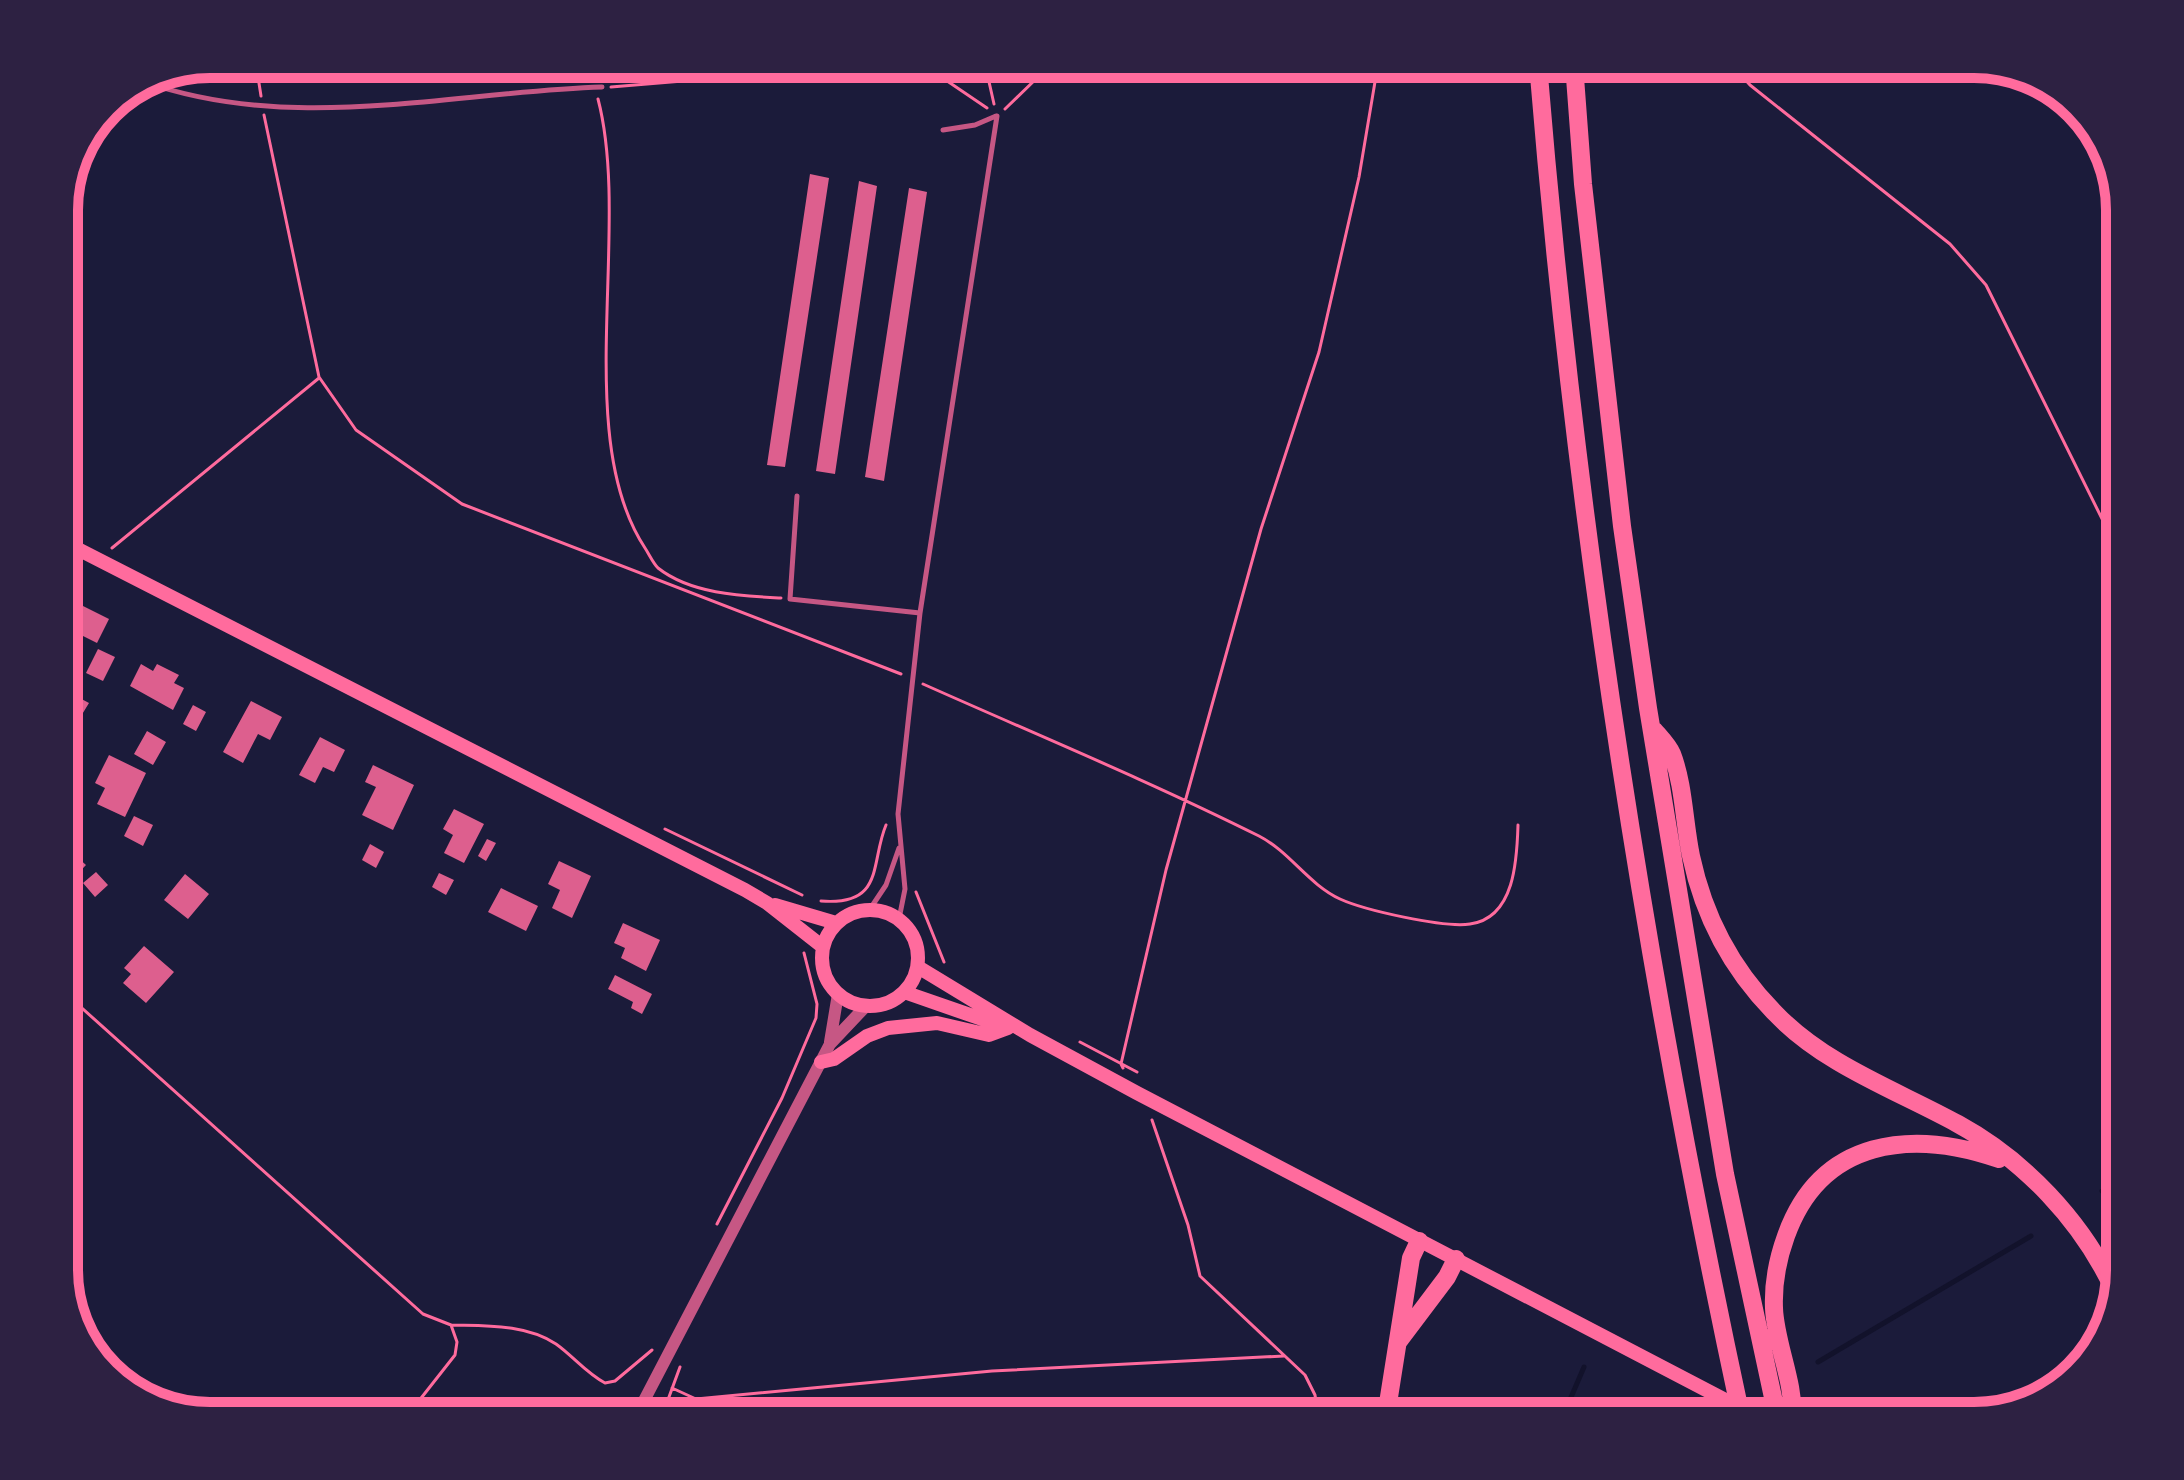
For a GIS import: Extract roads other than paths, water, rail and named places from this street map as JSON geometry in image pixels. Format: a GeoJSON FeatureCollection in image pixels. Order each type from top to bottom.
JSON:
{"type":"FeatureCollection","features":[{"type":"Feature","properties":{"kind":"highway"},"geometry":{"type":"LineString","coordinates":[[1539,78],[1564,331],[1609,697],[1691,1180],[1734,1402]]}},
{"type":"Feature","properties":{"kind":"highway"},"geometry":{"type":"LineString","coordinates":[[1575,78],[1583,184],[1622,526],[1725,1174],[1774,1402]]}},
{"type":"Feature","properties":{"kind":"highway"},"geometry":{"type":"LineString","coordinates":[[1653,727],[1672,753],[1692,859],[1710,920],[1748,984],[1807,1041],[1853,1070],[1960,1125],[2013,1164],[2071,1220],[2106,1275]]}},
{"type":"Feature","properties":{"kind":"highway"},"geometry":{"type":"LineString","coordinates":[[1790,1402],[1775,1318],[1775,1281],[1791,1221],[1808,1193],[1828,1172],[1852,1157],[1897,1143],[1954,1146],[2013,1164]]}},
{"type":"Feature","properties":{"kind":"highway"},"geometry":{"type":"LineString","coordinates":[[1388,1402],[1411,1258],[1419,1241]]}},
{"type":"Feature","properties":{"kind":"highway"},"geometry":{"type":"LineString","coordinates":[[1396,1345],[1447,1277],[1456,1259]]}},
{"type":"Feature","properties":{"kind":"main road"},"geometry":{"type":"LineString","coordinates":[[78,549],[767,903],[823,947]]}},
{"type":"Feature","properties":{"kind":"main road"},"geometry":{"type":"LineString","coordinates":[[767,903],[836,923]]}},
{"type":"Feature","properties":{"kind":"main road"},"geometry":{"type":"LineString","coordinates":[[870,909],[899,919],[916,943],[918,967],[904,992],[879,1005],[866,1006],[838,994],[824,974],[823,947],[836,923],[854,912],[870,909]]}},
{"type":"Feature","properties":{"kind":"main road"},"geometry":{"type":"LineString","coordinates":[[918,967],[1030,1035],[1729,1402]]}},
{"type":"Feature","properties":{"kind":"main road"},"geometry":{"type":"LineString","coordinates":[[904,992],[1030,1035]]}},
{"type":"Feature","properties":{"kind":"main road"},"geometry":{"type":"LineString","coordinates":[[821,1062],[834,1059],[867,1036],[888,1028],[937,1023],[989,1035],[1008,1028]]}},
{"type":"Feature","properties":{"kind":"street"},"geometry":{"type":"LineString","coordinates":[[830,1044],[838,994]]}},
{"type":"Feature","properties":{"kind":"street"},"geometry":{"type":"LineString","coordinates":[[643,1402],[830,1044],[866,1006]]}},
{"type":"Feature","properties":{"kind":"lane"},"geometry":{"type":"LineString","coordinates":[[163,87],[220,103],[310,110],[599,87]]}},
{"type":"Feature","properties":{"kind":"lane"},"geometry":{"type":"LineString","coordinates":[[899,919],[905,889],[898,814],[920,613],[997,116],[975,125],[943,130]]}},
{"type":"Feature","properties":{"kind":"lane"},"geometry":{"type":"LineString","coordinates":[[797,496],[790,599],[920,613]]}},
{"type":"Feature","properties":{"kind":"lane"},"geometry":{"type":"LineString","coordinates":[[870,909],[886,885],[899,847]]}},
{"type":"Feature","properties":{"kind":"waterway"},"geometry":{"type":"LineString","coordinates":[[2102,1191],[2106,1189]]}},
{"type":"Feature","properties":{"kind":"waterway"},"geometry":{"type":"LineString","coordinates":[[1818,1362],[2031,1236]]}},
{"type":"Feature","properties":{"kind":"waterway"},"geometry":{"type":"LineString","coordinates":[[1569,1402],[1584,1367]]}}]}
